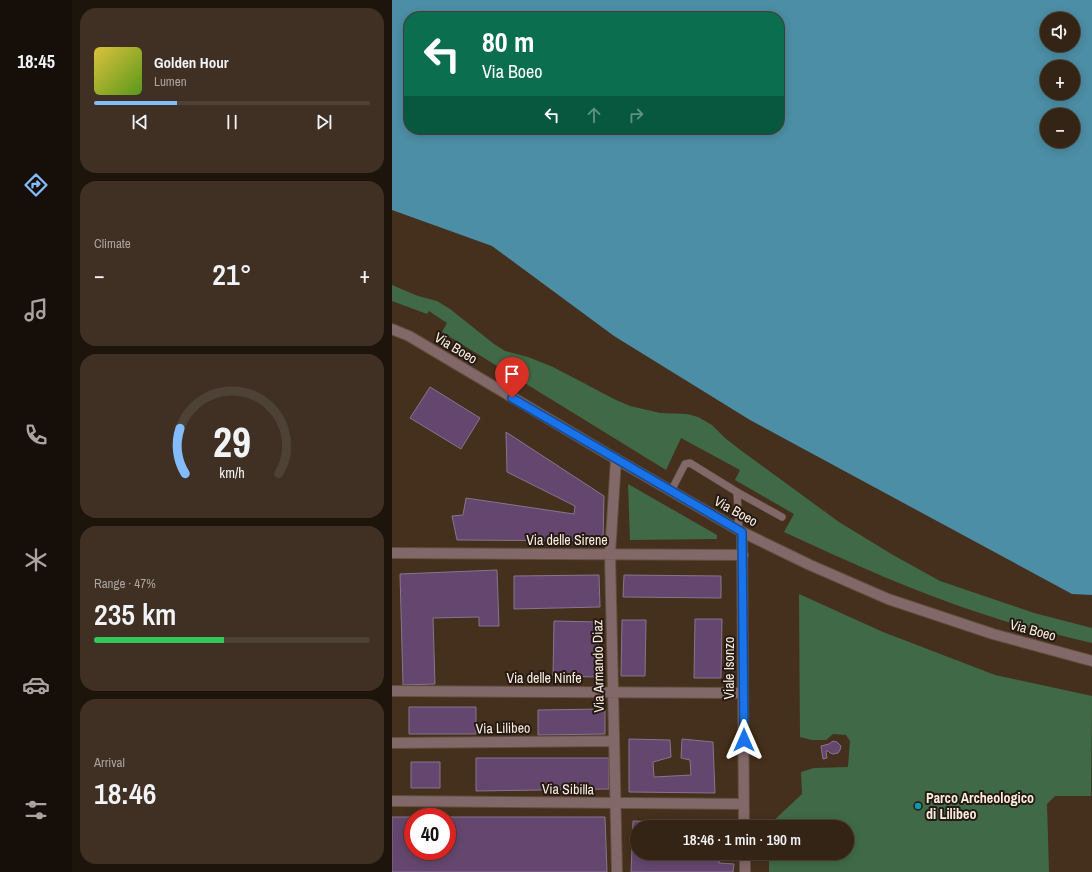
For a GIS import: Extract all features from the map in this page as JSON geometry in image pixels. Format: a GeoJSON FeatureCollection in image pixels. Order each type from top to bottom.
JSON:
{"type":"FeatureCollection","features":[{"type":"Feature","properties":{"kind":"street","name":"Via Boeo"},"geometry":{"type":"LineString","coordinates":[[392,329],[409,336],[616,459],[741,531],[810,564],[888,599],[993,634],[1092,661]]}},
{"type":"Feature","properties":{"kind":"street","name":"Via Armando Diaz"},"geometry":{"type":"LineString","coordinates":[[616,459],[610,554],[617,872]]}},
{"type":"Feature","properties":{"kind":"street","name":"Viale Isonzo"},"geometry":{"type":"LineString","coordinates":[[741,531],[743,555],[744,820]]}},
{"type":"Feature","properties":{"kind":"street","name":"Via delle Sirene"},"geometry":{"type":"LineString","coordinates":[[392,553],[743,555]]}},
{"type":"Feature","properties":{"kind":"street","name":"Via delle Ninfe"},"geometry":{"type":"LineString","coordinates":[[392,691],[744,693]]}},
{"type":"Feature","properties":{"kind":"street","name":"Via Lilibeo"},"geometry":{"type":"LineString","coordinates":[[392,743],[614,741]]}},
{"type":"Feature","properties":{"kind":"street","name":"Via Sibilla"},"geometry":{"type":"LineString","coordinates":[[392,801],[744,804]]}},
{"type":"Feature","properties":{"kind":"street"},"geometry":{"type":"LineString","coordinates":[[745,860],[745,872]]}},
{"type":"Feature","properties":{"kind":"lane"},"geometry":{"type":"LineString","coordinates":[[671,491],[685,464],[690,463],[737,492],[782,517]]}},
{"type":"Feature","properties":{"kind":"lane"},"geometry":{"type":"LineString","coordinates":[[737,492],[741,531]]}},
{"type":"Feature","properties":{"kind":"green space"},"geometry":{"type":"Polygon","coordinates":[[[392,285],[418,296],[437,301],[450,309],[505,351],[528,357],[553,367],[616,400],[630,406],[660,413],[687,414],[698,417],[712,425],[739,449],[839,522],[893,555],[940,581],[1034,613],[1092,628],[1092,643],[1012,623],[935,597],[884,577],[784,532],[794,514],[735,480],[740,470],[681,438],[666,470],[442,332],[447,323],[429,311],[427,314],[392,301],[392,285]]]}},
{"type":"Feature","properties":{"kind":"green space"},"geometry":{"type":"Polygon","coordinates":[[[628,484],[717,535],[717,539],[630,540],[628,484]]]}},
{"type":"Feature","properties":{"kind":"green space"},"geometry":{"type":"Polygon","coordinates":[[[799,594],[883,632],[995,675],[1092,696],[1091,796],[1055,796],[1047,804],[1049,872],[769,872],[769,860],[854,860],[854,820],[774,820],[802,794],[801,772],[814,768],[848,767],[850,741],[846,735],[833,734],[826,740],[812,740],[800,737],[799,594]]]}},
{"type":"Feature","properties":{"kind":"water"},"geometry":{"type":"Polygon","coordinates":[[[392,0],[1092,0],[1092,595],[1072,594],[750,420],[614,336],[492,246],[392,210],[392,0]]]}},
{"type":"Feature","properties":{"kind":"building"},"geometry":{"type":"Polygon","coordinates":[[[430,387],[480,418],[461,449],[410,418],[430,387]]]}},
{"type":"Feature","properties":{"kind":"building"},"geometry":{"type":"Polygon","coordinates":[[[506,432],[604,496],[603,541],[457,540],[452,516],[463,515],[466,498],[574,514],[575,506],[507,472],[506,432]]]}},
{"type":"Feature","properties":{"kind":"building"},"geometry":{"type":"Polygon","coordinates":[[[497,570],[499,626],[479,626],[479,617],[433,618],[435,684],[403,685],[400,574],[497,570]]]}},
{"type":"Feature","properties":{"kind":"building"},"geometry":{"type":"Polygon","coordinates":[[[599,575],[600,607],[514,609],[514,576],[599,575]]]}},
{"type":"Feature","properties":{"kind":"building"},"geometry":{"type":"Polygon","coordinates":[[[624,575],[721,576],[721,598],[623,597],[624,575]]]}},
{"type":"Feature","properties":{"kind":"building"},"geometry":{"type":"Polygon","coordinates":[[[695,619],[722,619],[721,678],[694,678],[695,619]]]}},
{"type":"Feature","properties":{"kind":"building"},"geometry":{"type":"Polygon","coordinates":[[[622,620],[646,620],[645,676],[621,676],[622,620]]]}},
{"type":"Feature","properties":{"kind":"building"},"geometry":{"type":"Polygon","coordinates":[[[554,621],[599,622],[598,677],[553,676],[554,621]]]}},
{"type":"Feature","properties":{"kind":"building"},"geometry":{"type":"Polygon","coordinates":[[[409,707],[476,707],[476,734],[409,734],[409,707]]]}},
{"type":"Feature","properties":{"kind":"building"},"geometry":{"type":"Polygon","coordinates":[[[605,709],[605,734],[538,735],[538,710],[605,709]]]}},
{"type":"Feature","properties":{"kind":"building"},"geometry":{"type":"Polygon","coordinates":[[[629,739],[670,740],[671,757],[653,762],[654,777],[691,775],[690,760],[681,758],[682,739],[713,742],[715,793],[629,792],[629,739]]]}},
{"type":"Feature","properties":{"kind":"building"},"geometry":{"type":"Polygon","coordinates":[[[833,741],[837,742],[841,746],[840,750],[838,753],[833,754],[826,751],[827,758],[823,759],[821,746],[829,744],[833,741]]]}},
{"type":"Feature","properties":{"kind":"building"},"geometry":{"type":"Polygon","coordinates":[[[476,758],[609,758],[609,789],[476,791],[476,758]]]}},
{"type":"Feature","properties":{"kind":"building"},"geometry":{"type":"Polygon","coordinates":[[[411,762],[440,762],[440,788],[411,788],[411,762]]]}},
{"type":"Feature","properties":{"kind":"building"},"geometry":{"type":"Polygon","coordinates":[[[392,817],[404,817],[404,860],[456,860],[456,817],[605,817],[607,872],[392,872],[392,817]]]}},
{"type":"Feature","properties":{"kind":"building"},"geometry":{"type":"Polygon","coordinates":[[[631,860],[719,860],[719,863],[734,864],[733,872],[631,872],[631,860]]]}},
{"type":"Feature","properties":{"kind":"place","name":"Parco Archeologico di Lilibeo"},"geometry":{"type":"Point","coordinates":[918,806]}},
{"type":"Feature","properties":{"kind":"route"},"geometry":{"type":"LineString","coordinates":[[512,398],[742,532],[744,740]]}}]}
